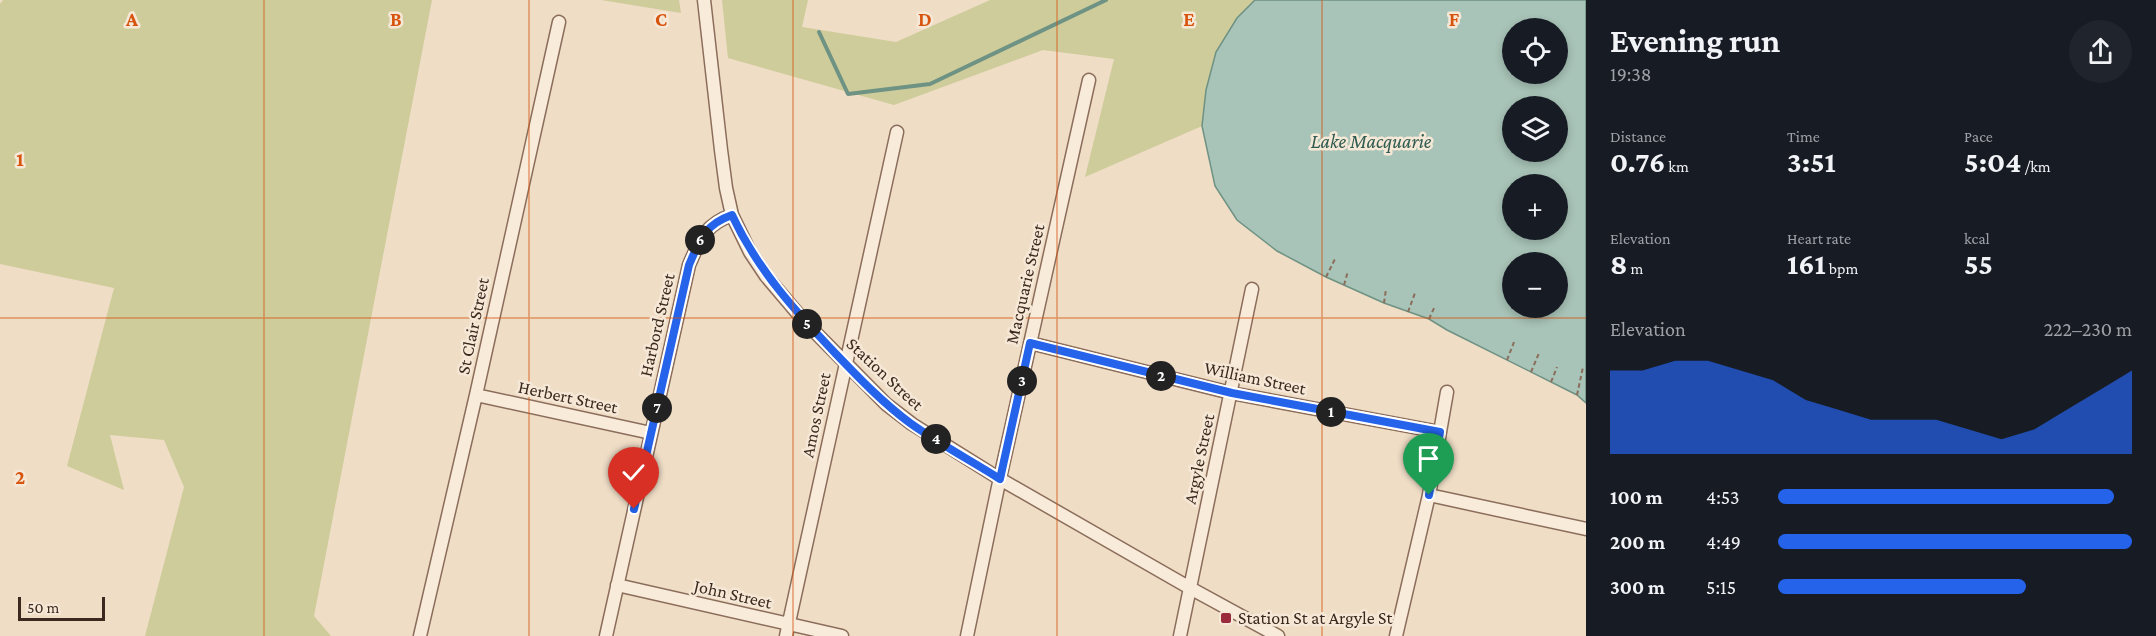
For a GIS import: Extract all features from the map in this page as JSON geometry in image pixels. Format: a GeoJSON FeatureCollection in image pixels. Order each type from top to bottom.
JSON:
{"type":"FeatureCollection","features":[{"type":"Feature","properties":{"kind":"street","name":"Station Street"},"geometry":{"type":"LineString","coordinates":[[705,0],[723,169],[732,215],[750,252],[766,276],[805,322],[886,404],[912,424],[1000,479],[1278,636]]}},
{"type":"Feature","properties":{"kind":"street","name":"St Clair Street"},"geometry":{"type":"LineString","coordinates":[[420,636],[477,395],[559,22]]}},
{"type":"Feature","properties":{"kind":"street","name":"Macquarie Street"},"geometry":{"type":"LineString","coordinates":[[967,636],[1089,80]]}},
{"type":"Feature","properties":{"kind":"street","name":"Amos Street"},"geometry":{"type":"LineString","coordinates":[[787,631],[897,132]]}},
{"type":"Feature","properties":{"kind":"street","name":"Harbord Street"},"geometry":{"type":"LineString","coordinates":[[606,636],[689,265],[705,232],[716,222],[732,215]]}},
{"type":"Feature","properties":{"kind":"street","name":"Argyle Street"},"geometry":{"type":"LineString","coordinates":[[1180,636],[1252,289]]}},
{"type":"Feature","properties":{"kind":"street","name":"William Street"},"geometry":{"type":"LineString","coordinates":[[1030,343],[1232,393],[1440,432]]}},
{"type":"Feature","properties":{"kind":"street"},"geometry":{"type":"LineString","coordinates":[[1396,636],[1429,495],[1447,392]]}},
{"type":"Feature","properties":{"kind":"street","name":"Herbert Street"},"geometry":{"type":"LineString","coordinates":[[477,395],[651,433]]}},
{"type":"Feature","properties":{"kind":"street"},"geometry":{"type":"LineString","coordinates":[[1429,495],[1586,529]]}},
{"type":"Feature","properties":{"kind":"street","name":"John Street"},"geometry":{"type":"LineString","coordinates":[[617,585],[787,631],[842,636]]}},
{"type":"Feature","properties":{"kind":"path"},"geometry":{"type":"LineString","coordinates":[[1326,277],[1335,259]]}},
{"type":"Feature","properties":{"kind":"path"},"geometry":{"type":"LineString","coordinates":[[1344,285],[1348,271]]}},
{"type":"Feature","properties":{"kind":"path"},"geometry":{"type":"LineString","coordinates":[[1384,303],[1386,289]]}},
{"type":"Feature","properties":{"kind":"path"},"geometry":{"type":"LineString","coordinates":[[1408,312],[1415,293]]}},
{"type":"Feature","properties":{"kind":"path"},"geometry":{"type":"LineString","coordinates":[[1429,319],[1435,306]]}},
{"type":"Feature","properties":{"kind":"path"},"geometry":{"type":"LineString","coordinates":[[1507,360],[1514,342]]}},
{"type":"Feature","properties":{"kind":"path"},"geometry":{"type":"LineString","coordinates":[[1531,372],[1539,353]]}},
{"type":"Feature","properties":{"kind":"path"},"geometry":{"type":"LineString","coordinates":[[1551,382],[1557,367]]}},
{"type":"Feature","properties":{"kind":"path"},"geometry":{"type":"LineString","coordinates":[[1577,395],[1583,367]]}},
{"type":"Feature","properties":{"kind":"shaded area"},"geometry":{"type":"Polygon","coordinates":[[[3,0],[432,0],[314,616],[331,636],[145,636],[184,487],[164,440],[110,435],[124,490],[67,466],[114,288],[0,264],[0,4],[3,0]]]}},
{"type":"Feature","properties":{"kind":"shaded area"},"geometry":{"type":"Polygon","coordinates":[[[601,0],[679,0],[681,13],[601,0]]]}},
{"type":"Feature","properties":{"kind":"shaded area"},"geometry":{"type":"Polygon","coordinates":[[[722,0],[808,0],[802,27],[896,42],[990,0],[1255,0],[1237,18],[1206,90],[1202,126],[1085,177],[1114,59],[1043,50],[894,105],[728,58],[722,0]]]}},
{"type":"Feature","properties":{"kind":"water","name":"Lake Macquarie"},"geometry":{"type":"Polygon","coordinates":[[[1255,0],[1586,0],[1586,403],[1577,395],[1429,319],[1384,303],[1326,277],[1277,251],[1237,220],[1215,186],[1202,126],[1206,90],[1216,52],[1237,18],[1255,0]]]}},
{"type":"Feature","properties":{"kind":"waterway"},"geometry":{"type":"LineString","coordinates":[[819,32],[848,94],[930,84],[1106,0]]}},
{"type":"Feature","properties":{"kind":"place","name":"Station St at Argyle St"},"geometry":{"type":"Point","coordinates":[1226,618]}},
{"type":"Feature","properties":{"kind":"route"},"geometry":{"type":"LineString","coordinates":[[634,509],[689,265],[699,242],[710,226],[732,215],[750,252],[766,276],[846,365],[886,404],[912,424],[1000,479],[1030,343],[1232,393],[1440,432],[1429,495]]}}]}
